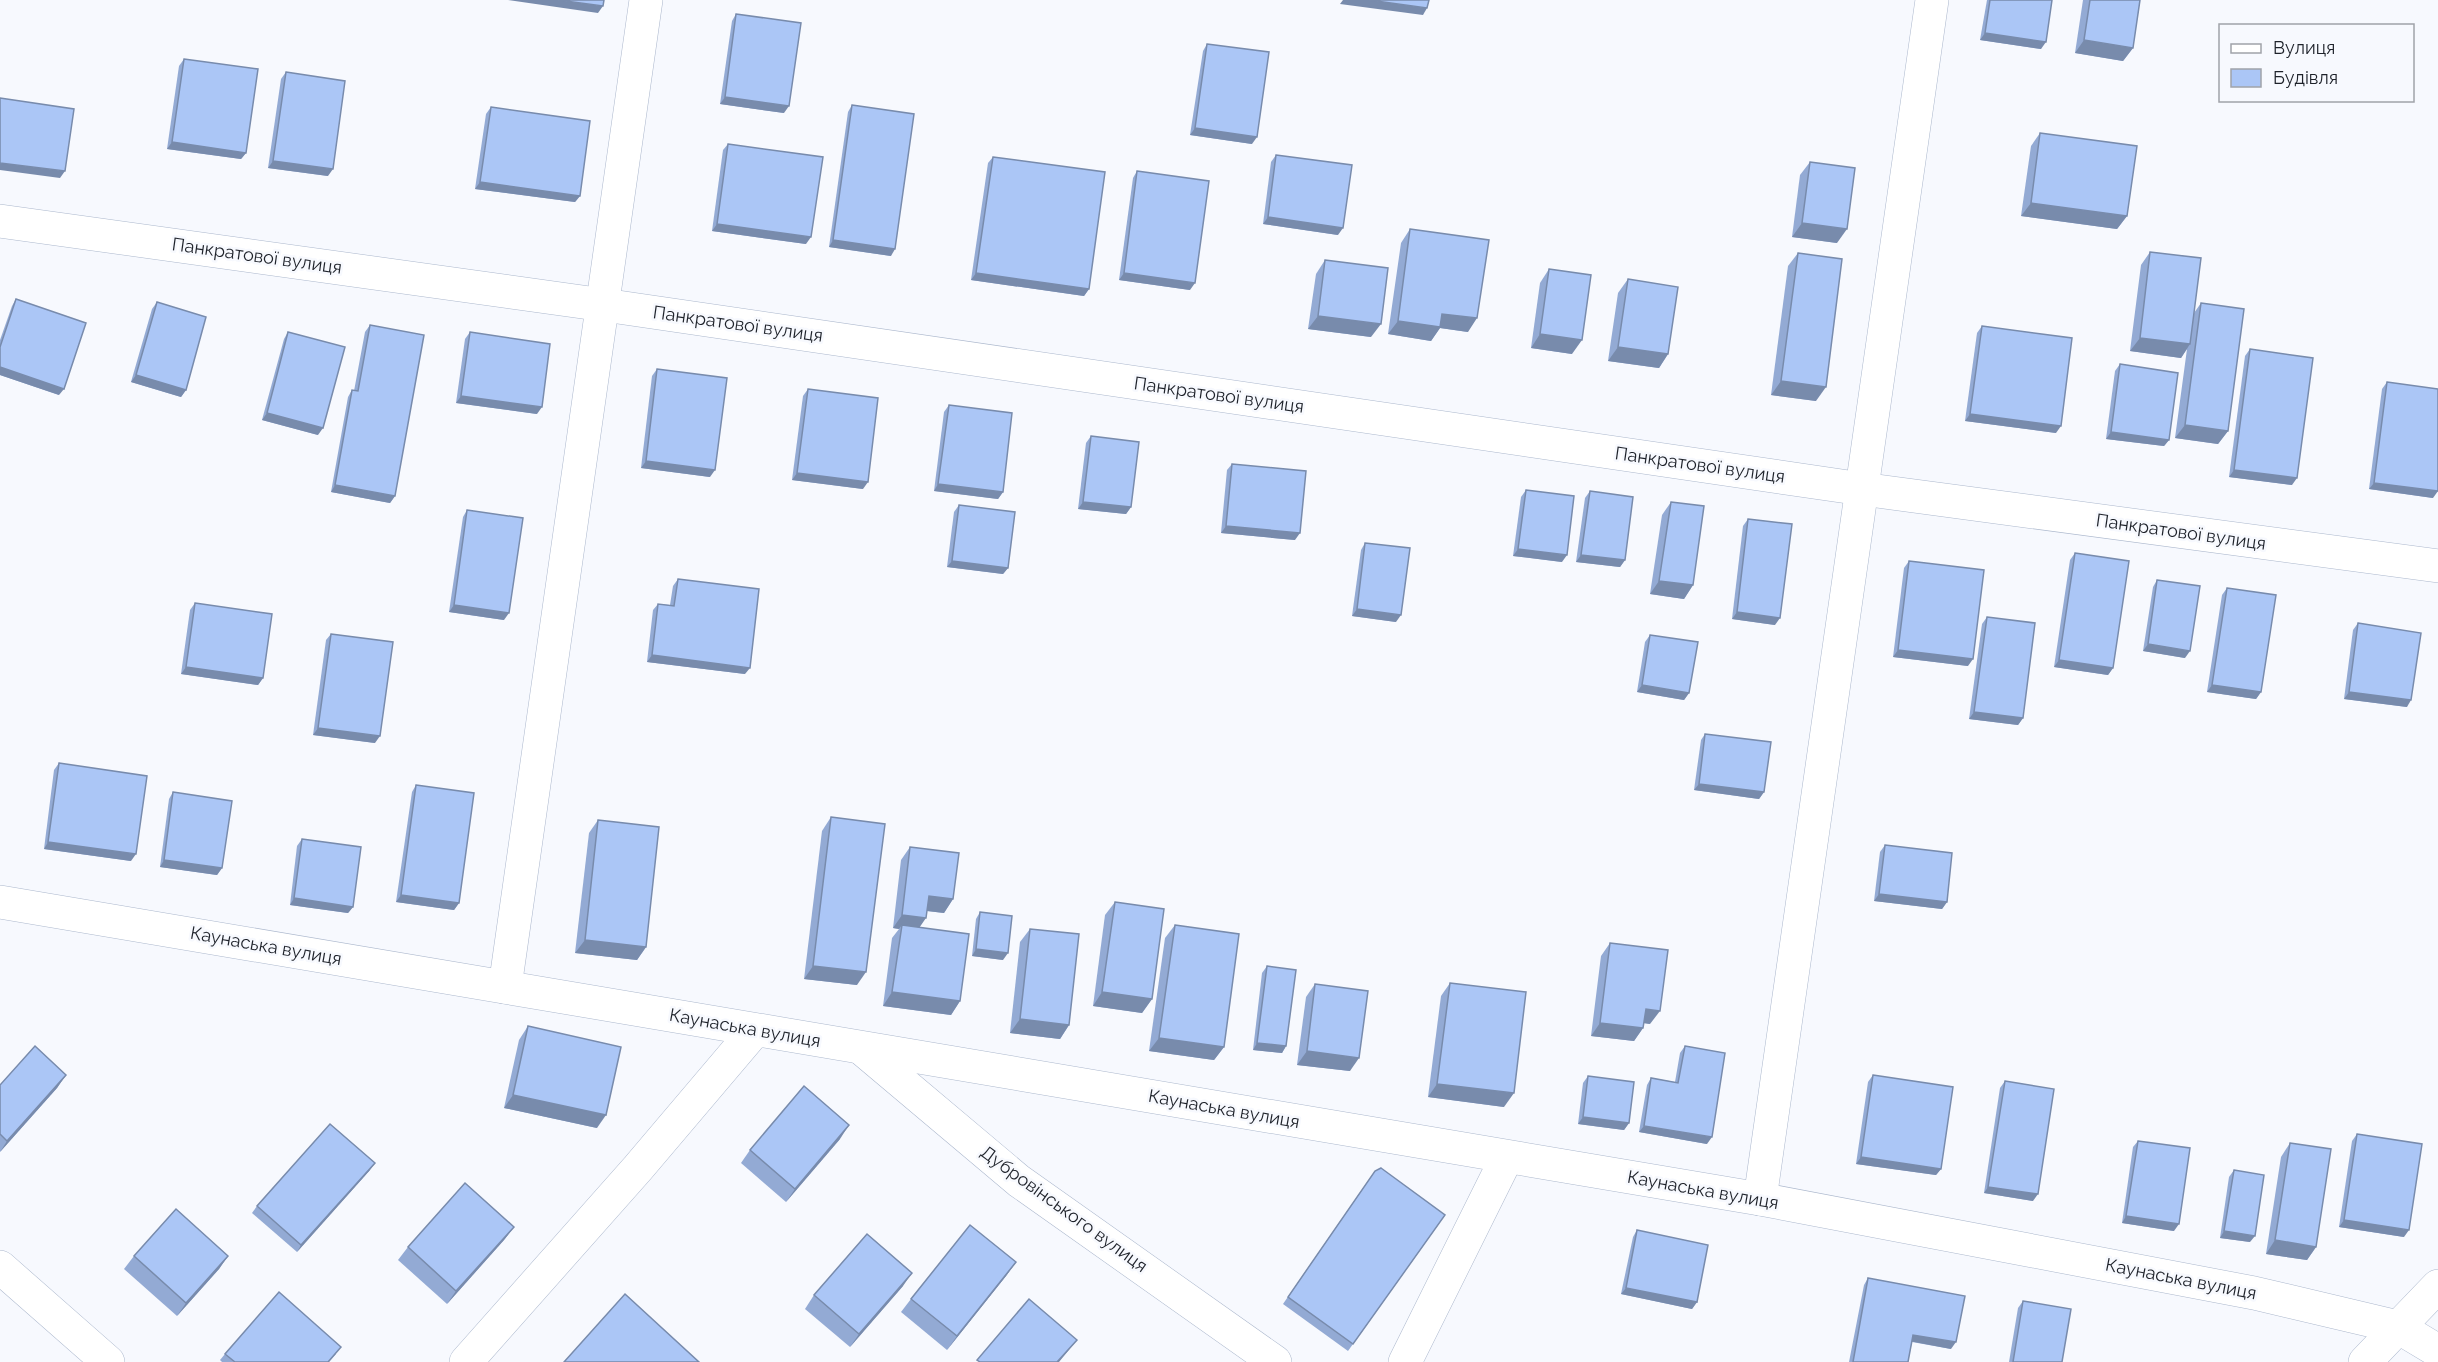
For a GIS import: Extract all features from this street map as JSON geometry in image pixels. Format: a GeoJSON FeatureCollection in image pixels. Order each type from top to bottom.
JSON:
{"type":"FeatureCollection","features":[{"type":"Feature","properties":{"kind":"street"},"geometry":{"type":"LineString","coordinates":[[505,987],[646,0]]}},
{"type":"Feature","properties":{"kind":"street"},"geometry":{"type":"LineString","coordinates":[[1760,1200],[1932,0]]}},
{"type":"Feature","properties":{"kind":"street","name":"Панкратової вулиця"},"geometry":{"type":"LineString","coordinates":[[0,221],[604,305],[1862,489],[2438,566]]}},
{"type":"Feature","properties":{"kind":"street","name":"Каунаська вулиця"},"geometry":{"type":"LineString","coordinates":[[0,902],[1760,1200],[2254,1293],[2398,1327],[2438,1352]]}},
{"type":"Feature","properties":{"kind":"street"},"geometry":{"type":"LineString","coordinates":[[466,1362],[638,1168],[755,1029]]}},
{"type":"Feature","properties":{"kind":"street","name":"Дубровінського вулиця"},"geometry":{"type":"LineString","coordinates":[[860,1047],[1019,1181],[1275,1362]]}},
{"type":"Feature","properties":{"kind":"street"},"geometry":{"type":"LineString","coordinates":[[1405,1362],[1507,1157]]}},
{"type":"Feature","properties":{"kind":"street"},"geometry":{"type":"LineString","coordinates":[[0,1267],[108,1362]]}},
{"type":"Feature","properties":{"kind":"street"},"geometry":{"type":"LineString","coordinates":[[2366,1362],[2438,1286]]}},
{"type":"Feature","properties":{"kind":"building"},"geometry":{"type":"Polygon","coordinates":[[[558,0],[604,0],[603,6],[558,0]]]}},
{"type":"Feature","properties":{"kind":"building"},"geometry":{"type":"Polygon","coordinates":[[[1369,0],[1429,0],[1427,8],[1369,0]]]}},
{"type":"Feature","properties":{"kind":"building"},"geometry":{"type":"Polygon","coordinates":[[[1990,0],[2052,0],[2046,42],[1985,33],[1990,0]]]}},
{"type":"Feature","properties":{"kind":"building"},"geometry":{"type":"Polygon","coordinates":[[[2090,0],[2140,0],[2133,48],[2084,40],[2090,0]]]}},
{"type":"Feature","properties":{"kind":"building"},"geometry":{"type":"Polygon","coordinates":[[[736,14],[801,23],[789,106],[725,97],[736,14]]]}},
{"type":"Feature","properties":{"kind":"building"},"geometry":{"type":"Polygon","coordinates":[[[1207,44],[1269,52],[1257,137],[1195,128],[1207,44]]]}},
{"type":"Feature","properties":{"kind":"building"},"geometry":{"type":"Polygon","coordinates":[[[184,59],[258,69],[246,153],[172,142],[184,59]]]}},
{"type":"Feature","properties":{"kind":"building"},"geometry":{"type":"Polygon","coordinates":[[[286,72],[345,81],[333,169],[273,161],[286,72]]]}},
{"type":"Feature","properties":{"kind":"building"},"geometry":{"type":"Polygon","coordinates":[[[0,98],[74,109],[65,171],[0,163],[0,98]]]}},
{"type":"Feature","properties":{"kind":"building"},"geometry":{"type":"Polygon","coordinates":[[[852,105],[914,114],[895,249],[833,240],[852,105]]]}},
{"type":"Feature","properties":{"kind":"building"},"geometry":{"type":"Polygon","coordinates":[[[491,107],[590,121],[580,196],[480,182],[491,107]]]}},
{"type":"Feature","properties":{"kind":"building"},"geometry":{"type":"Polygon","coordinates":[[[2040,133],[2137,146],[2127,216],[2031,203],[2040,133]]]}},
{"type":"Feature","properties":{"kind":"building"},"geometry":{"type":"Polygon","coordinates":[[[728,144],[823,157],[811,237],[717,224],[728,144]]]}},
{"type":"Feature","properties":{"kind":"building"},"geometry":{"type":"Polygon","coordinates":[[[1276,155],[1352,165],[1343,228],[1268,217],[1276,155]]]}},
{"type":"Feature","properties":{"kind":"building"},"geometry":{"type":"Polygon","coordinates":[[[993,157],[1105,172],[1089,289],[976,273],[993,157]]]}},
{"type":"Feature","properties":{"kind":"building"},"geometry":{"type":"Polygon","coordinates":[[[1810,162],[1855,168],[1847,229],[1802,223],[1810,162]]]}},
{"type":"Feature","properties":{"kind":"building"},"geometry":{"type":"Polygon","coordinates":[[[1137,171],[1209,181],[1195,283],[1124,273],[1137,171]]]}},
{"type":"Feature","properties":{"kind":"building"},"geometry":{"type":"Polygon","coordinates":[[[1410,229],[1489,240],[1477,318],[1442,314],[1440,327],[1398,321],[1410,229]]]}},
{"type":"Feature","properties":{"kind":"building"},"geometry":{"type":"Polygon","coordinates":[[[2150,252],[2201,258],[2190,344],[2140,338],[2150,252]]]}},
{"type":"Feature","properties":{"kind":"building"},"geometry":{"type":"Polygon","coordinates":[[[1798,253],[1842,259],[1826,387],[1781,381],[1798,253]]]}},
{"type":"Feature","properties":{"kind":"building"},"geometry":{"type":"Polygon","coordinates":[[[1325,260],[1388,268],[1381,324],[1318,316],[1325,260]]]}},
{"type":"Feature","properties":{"kind":"building"},"geometry":{"type":"Polygon","coordinates":[[[1549,269],[1591,275],[1582,340],[1540,334],[1549,269]]]}},
{"type":"Feature","properties":{"kind":"building"},"geometry":{"type":"Polygon","coordinates":[[[1628,279],[1678,287],[1668,354],[1618,347],[1628,279]]]}},
{"type":"Feature","properties":{"kind":"building"},"geometry":{"type":"Polygon","coordinates":[[[16,299],[86,323],[64,389],[0,367],[0,347],[16,299]]]}},
{"type":"Feature","properties":{"kind":"building"},"geometry":{"type":"Polygon","coordinates":[[[157,302],[206,317],[186,390],[136,375],[157,302]]]}},
{"type":"Feature","properties":{"kind":"building"},"geometry":{"type":"Polygon","coordinates":[[[2201,303],[2244,309],[2228,431],[2185,425],[2201,303]]]}},
{"type":"Feature","properties":{"kind":"building"},"geometry":{"type":"Polygon","coordinates":[[[370,325],[424,335],[395,496],[335,485],[352,390],[358,391],[370,325]]]}},
{"type":"Feature","properties":{"kind":"building"},"geometry":{"type":"Polygon","coordinates":[[[1982,326],[2072,338],[2061,426],[1970,414],[1982,326]]]}},
{"type":"Feature","properties":{"kind":"building"},"geometry":{"type":"Polygon","coordinates":[[[288,332],[345,347],[323,428],[267,413],[288,332]]]}},
{"type":"Feature","properties":{"kind":"building"},"geometry":{"type":"Polygon","coordinates":[[[470,332],[550,344],[542,407],[461,396],[470,332]]]}},
{"type":"Feature","properties":{"kind":"building"},"geometry":{"type":"Polygon","coordinates":[[[2250,349],[2313,358],[2297,478],[2234,470],[2250,349]]]}},
{"type":"Feature","properties":{"kind":"building"},"geometry":{"type":"Polygon","coordinates":[[[2120,364],[2178,373],[2169,440],[2111,432],[2120,364]]]}},
{"type":"Feature","properties":{"kind":"building"},"geometry":{"type":"Polygon","coordinates":[[[657,369],[727,378],[715,470],[646,461],[657,369]]]}},
{"type":"Feature","properties":{"kind":"building"},"geometry":{"type":"Polygon","coordinates":[[[2387,382],[2438,389],[2438,491],[2374,483],[2387,382]]]}},
{"type":"Feature","properties":{"kind":"building"},"geometry":{"type":"Polygon","coordinates":[[[808,389],[878,398],[868,482],[797,473],[808,389]]]}},
{"type":"Feature","properties":{"kind":"building"},"geometry":{"type":"Polygon","coordinates":[[[949,405],[1012,413],[1003,492],[938,484],[949,405]]]}},
{"type":"Feature","properties":{"kind":"building"},"geometry":{"type":"Polygon","coordinates":[[[1091,436],[1139,442],[1131,507],[1083,502],[1091,436]]]}},
{"type":"Feature","properties":{"kind":"building"},"geometry":{"type":"Polygon","coordinates":[[[1232,464],[1306,471],[1300,533],[1226,526],[1232,464]]]}},
{"type":"Feature","properties":{"kind":"building"},"geometry":{"type":"Polygon","coordinates":[[[1526,490],[1574,496],[1567,555],[1518,549],[1526,490]]]}},
{"type":"Feature","properties":{"kind":"building"},"geometry":{"type":"Polygon","coordinates":[[[1590,491],[1633,497],[1625,560],[1581,555],[1590,491]]]}},
{"type":"Feature","properties":{"kind":"building"},"geometry":{"type":"Polygon","coordinates":[[[1671,502],[1704,506],[1693,585],[1659,581],[1671,502]]]}},
{"type":"Feature","properties":{"kind":"building"},"geometry":{"type":"Polygon","coordinates":[[[959,505],[1015,512],[1008,568],[952,561],[959,505]]]}},
{"type":"Feature","properties":{"kind":"building"},"geometry":{"type":"Polygon","coordinates":[[[467,510],[523,518],[509,613],[454,605],[467,510]]]}},
{"type":"Feature","properties":{"kind":"building"},"geometry":{"type":"Polygon","coordinates":[[[1748,519],[1792,524],[1780,618],[1737,612],[1748,519]]]}},
{"type":"Feature","properties":{"kind":"building"},"geometry":{"type":"Polygon","coordinates":[[[1365,543],[1410,548],[1401,615],[1357,609],[1365,543]]]}},
{"type":"Feature","properties":{"kind":"building"},"geometry":{"type":"Polygon","coordinates":[[[2075,553],[2129,561],[2113,668],[2059,660],[2075,553]]]}},
{"type":"Feature","properties":{"kind":"building"},"geometry":{"type":"Polygon","coordinates":[[[1909,561],[1984,570],[1973,659],[1898,650],[1909,561]]]}},
{"type":"Feature","properties":{"kind":"building"},"geometry":{"type":"Polygon","coordinates":[[[678,579],[759,589],[750,668],[652,655],[658,604],[674,606],[678,579]]]}},
{"type":"Feature","properties":{"kind":"building"},"geometry":{"type":"Polygon","coordinates":[[[2157,580],[2200,586],[2190,651],[2148,644],[2157,580]]]}},
{"type":"Feature","properties":{"kind":"building"},"geometry":{"type":"Polygon","coordinates":[[[2227,588],[2276,595],[2261,692],[2212,685],[2227,588]]]}},
{"type":"Feature","properties":{"kind":"building"},"geometry":{"type":"Polygon","coordinates":[[[195,603],[272,614],[263,678],[186,667],[195,603]]]}},
{"type":"Feature","properties":{"kind":"building"},"geometry":{"type":"Polygon","coordinates":[[[1987,617],[2035,623],[2023,718],[1974,712],[1987,617]]]}},
{"type":"Feature","properties":{"kind":"building"},"geometry":{"type":"Polygon","coordinates":[[[2358,623],[2421,633],[2411,700],[2349,692],[2358,623]]]}},
{"type":"Feature","properties":{"kind":"building"},"geometry":{"type":"Polygon","coordinates":[[[331,634],[393,642],[380,736],[318,728],[331,634]]]}},
{"type":"Feature","properties":{"kind":"building"},"geometry":{"type":"Polygon","coordinates":[[[1650,635],[1698,642],[1689,693],[1642,685],[1650,635]]]}},
{"type":"Feature","properties":{"kind":"building"},"geometry":{"type":"Polygon","coordinates":[[[1705,734],[1771,742],[1764,792],[1699,784],[1705,734]]]}},
{"type":"Feature","properties":{"kind":"building"},"geometry":{"type":"Polygon","coordinates":[[[59,763],[147,776],[136,854],[48,842],[59,763]]]}},
{"type":"Feature","properties":{"kind":"building"},"geometry":{"type":"Polygon","coordinates":[[[416,785],[474,793],[459,903],[401,895],[416,785]]]}},
{"type":"Feature","properties":{"kind":"building"},"geometry":{"type":"Polygon","coordinates":[[[173,792],[232,801],[222,868],[164,860],[173,792]]]}},
{"type":"Feature","properties":{"kind":"building"},"geometry":{"type":"Polygon","coordinates":[[[831,817],[885,824],[866,972],[813,966],[831,817]]]}},
{"type":"Feature","properties":{"kind":"building"},"geometry":{"type":"Polygon","coordinates":[[[598,820],[659,827],[646,947],[585,940],[598,820]]]}},
{"type":"Feature","properties":{"kind":"building"},"geometry":{"type":"Polygon","coordinates":[[[302,839],[361,847],[353,907],[294,898],[302,839]]]}},
{"type":"Feature","properties":{"kind":"building"},"geometry":{"type":"Polygon","coordinates":[[[1885,845],[1952,853],[1947,902],[1879,894],[1885,845]]]}},
{"type":"Feature","properties":{"kind":"building"},"geometry":{"type":"Polygon","coordinates":[[[910,847],[959,853],[953,899],[929,896],[926,918],[902,915],[910,847]]]}},
{"type":"Feature","properties":{"kind":"building"},"geometry":{"type":"Polygon","coordinates":[[[1115,902],[1164,909],[1152,999],[1102,992],[1115,902]]]}},
{"type":"Feature","properties":{"kind":"building"},"geometry":{"type":"Polygon","coordinates":[[[980,912],[1012,916],[1008,953],[976,949],[980,912]]]}},
{"type":"Feature","properties":{"kind":"building"},"geometry":{"type":"Polygon","coordinates":[[[902,925],[969,934],[960,1001],[892,992],[902,925]]]}},
{"type":"Feature","properties":{"kind":"building"},"geometry":{"type":"Polygon","coordinates":[[[1175,925],[1239,934],[1224,1047],[1159,1038],[1175,925]]]}},
{"type":"Feature","properties":{"kind":"building"},"geometry":{"type":"Polygon","coordinates":[[[1030,929],[1079,934],[1069,1025],[1020,1019],[1030,929]]]}},
{"type":"Feature","properties":{"kind":"building"},"geometry":{"type":"Polygon","coordinates":[[[1610,943],[1668,950],[1660,1011],[1646,1009],[1643,1028],[1600,1023],[1610,943]]]}},
{"type":"Feature","properties":{"kind":"building"},"geometry":{"type":"Polygon","coordinates":[[[1267,966],[1296,970],[1286,1046],[1257,1043],[1267,966]]]}},
{"type":"Feature","properties":{"kind":"building"},"geometry":{"type":"Polygon","coordinates":[[[1450,983],[1526,992],[1514,1093],[1437,1084],[1450,983]]]}},
{"type":"Feature","properties":{"kind":"building"},"geometry":{"type":"Polygon","coordinates":[[[1315,984],[1368,991],[1359,1058],[1307,1051],[1315,984]]]}},
{"type":"Feature","properties":{"kind":"building"},"geometry":{"type":"Polygon","coordinates":[[[528,1026],[621,1047],[606,1115],[513,1095],[528,1026]]]}},
{"type":"Feature","properties":{"kind":"building"},"geometry":{"type":"Polygon","coordinates":[[[35,1046],[66,1075],[7,1141],[0,1134],[0,1085],[35,1046]]]}},
{"type":"Feature","properties":{"kind":"building"},"geometry":{"type":"Polygon","coordinates":[[[1685,1046],[1725,1053],[1712,1137],[1644,1126],[1651,1078],[1678,1083],[1685,1046]]]}},
{"type":"Feature","properties":{"kind":"building"},"geometry":{"type":"Polygon","coordinates":[[[1873,1075],[1953,1087],[1941,1169],[1861,1157],[1873,1075]]]}},
{"type":"Feature","properties":{"kind":"building"},"geometry":{"type":"Polygon","coordinates":[[[1588,1076],[1634,1082],[1629,1123],[1583,1117],[1588,1076]]]}},
{"type":"Feature","properties":{"kind":"building"},"geometry":{"type":"Polygon","coordinates":[[[2005,1081],[2054,1089],[2038,1194],[1988,1187],[2005,1081]]]}},
{"type":"Feature","properties":{"kind":"building"},"geometry":{"type":"Polygon","coordinates":[[[804,1086],[849,1125],[795,1189],[750,1150],[804,1086]]]}},
{"type":"Feature","properties":{"kind":"building"},"geometry":{"type":"Polygon","coordinates":[[[330,1124],[375,1163],[301,1245],[257,1206],[330,1124]]]}},
{"type":"Feature","properties":{"kind":"building"},"geometry":{"type":"Polygon","coordinates":[[[2357,1134],[2422,1144],[2409,1230],[2344,1220],[2357,1134]]]}},
{"type":"Feature","properties":{"kind":"building"},"geometry":{"type":"Polygon","coordinates":[[[2138,1141],[2190,1148],[2179,1224],[2126,1216],[2138,1141]]]}},
{"type":"Feature","properties":{"kind":"building"},"geometry":{"type":"Polygon","coordinates":[[[2290,1143],[2331,1149],[2316,1247],[2275,1240],[2290,1143]]]}},
{"type":"Feature","properties":{"kind":"building"},"geometry":{"type":"Polygon","coordinates":[[[1381,1168],[1445,1215],[1353,1344],[1288,1297],[1375,1171],[1381,1168]]]}},
{"type":"Feature","properties":{"kind":"building"},"geometry":{"type":"Polygon","coordinates":[[[2234,1170],[2264,1175],[2255,1236],[2224,1231],[2234,1170]]]}},
{"type":"Feature","properties":{"kind":"building"},"geometry":{"type":"Polygon","coordinates":[[[465,1183],[514,1227],[456,1291],[408,1247],[465,1183]]]}},
{"type":"Feature","properties":{"kind":"building"},"geometry":{"type":"Polygon","coordinates":[[[176,1209],[228,1256],[186,1303],[134,1256],[176,1209]]]}},
{"type":"Feature","properties":{"kind":"building"},"geometry":{"type":"Polygon","coordinates":[[[970,1225],[1016,1262],[957,1336],[911,1299],[970,1225]]]}},
{"type":"Feature","properties":{"kind":"building"},"geometry":{"type":"Polygon","coordinates":[[[1637,1230],[1708,1245],[1697,1302],[1626,1288],[1637,1230]]]}},
{"type":"Feature","properties":{"kind":"building"},"geometry":{"type":"Polygon","coordinates":[[[867,1234],[912,1273],[859,1334],[814,1295],[867,1234]]]}},
{"type":"Feature","properties":{"kind":"building"},"geometry":{"type":"Polygon","coordinates":[[[1868,1278],[1965,1296],[1956,1342],[1913,1335],[1908,1362],[1853,1362],[1868,1278]]]}},
{"type":"Feature","properties":{"kind":"building"},"geometry":{"type":"Polygon","coordinates":[[[279,1292],[341,1347],[328,1362],[235,1362],[225,1354],[279,1292]]]}},
{"type":"Feature","properties":{"kind":"building"},"geometry":{"type":"Polygon","coordinates":[[[625,1294],[699,1362],[564,1362],[625,1294]]]}},
{"type":"Feature","properties":{"kind":"building"},"geometry":{"type":"Polygon","coordinates":[[[1029,1299],[1077,1340],[1057,1362],[980,1362],[977,1360],[1029,1299]]]}},
{"type":"Feature","properties":{"kind":"building"},"geometry":{"type":"Polygon","coordinates":[[[2023,1301],[2071,1309],[2062,1362],[2013,1362],[2023,1301]]]}}]}
